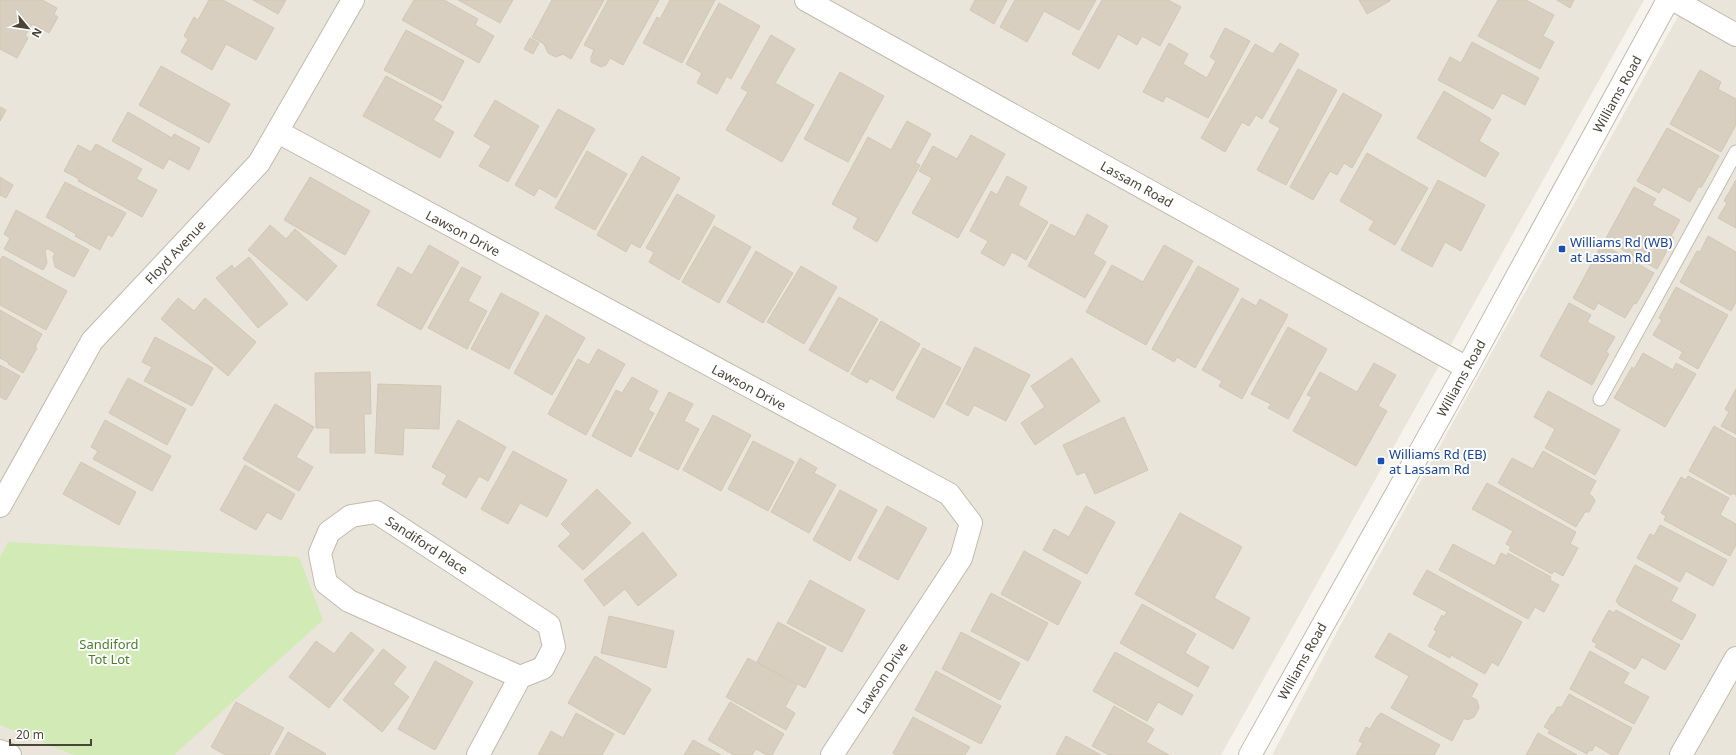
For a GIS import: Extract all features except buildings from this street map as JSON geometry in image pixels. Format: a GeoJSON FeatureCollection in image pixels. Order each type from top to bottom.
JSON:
{"type":"FeatureCollection","features":[{"type":"Feature","properties":{"kind":"street","name":"Floyd Avenue"},"geometry":{"type":"LineString","coordinates":[[0,506],[92,341],[259,163],[353,0]]}},
{"type":"Feature","properties":{"kind":"street","name":"Lassam Road"},"geometry":{"type":"LineString","coordinates":[[806,0],[1467,368]]}},
{"type":"Feature","properties":{"kind":"street","name":"Williams Road"},"geometry":{"type":"LineString","coordinates":[[1250,755],[1467,368],[1668,0]]}},
{"type":"Feature","properties":{"kind":"street"},"geometry":{"type":"LineString","coordinates":[[1674,0],[1736,35]]}},
{"type":"Feature","properties":{"kind":"street","name":"Lawson Drive"},"geometry":{"type":"LineString","coordinates":[[278,132],[949,494],[971,522],[961,558],[832,755]]}},
{"type":"Feature","properties":{"kind":"street","name":"Sandiford Place"},"geometry":{"type":"LineString","coordinates":[[376,512],[549,625],[554,647],[543,668],[520,677],[349,601],[326,584],[320,553],[329,532],[351,516],[376,512]]}},
{"type":"Feature","properties":{"kind":"street"},"geometry":{"type":"LineString","coordinates":[[1683,754],[1736,658]]}},
{"type":"Feature","properties":{"kind":"street"},"geometry":{"type":"LineString","coordinates":[[478,755],[520,677]]}},
{"type":"Feature","properties":{"kind":"street"},"geometry":{"type":"LineString","coordinates":[[0,751],[10,755]]}},
{"type":"Feature","properties":{"kind":"lane"},"geometry":{"type":"LineString","coordinates":[[1600,399],[1736,152]]}},
{"type":"Feature","properties":{"kind":"shaded area"},"geometry":{"type":"Polygon","coordinates":[[[0,0],[1644,0],[1221,755],[0,755],[0,0]]]}},
{"type":"Feature","properties":{"kind":"shaded area"},"geometry":{"type":"Polygon","coordinates":[[[1687,0],[1736,0],[1736,755],[1272,755],[1339,628],[1687,0]]]}},
{"type":"Feature","properties":{"kind":"green space","name":"Sandiford Tot Lot"},"geometry":{"type":"Polygon","coordinates":[[[8,542],[299,557],[323,620],[174,755],[74,755],[0,725],[0,557],[8,542]]]}},
{"type":"Feature","properties":{"kind":"place","name":"Williams Rd (WB) at Lassam Rd"},"geometry":{"type":"Point","coordinates":[1562,249]}},
{"type":"Feature","properties":{"kind":"place","name":"Williams Rd (EB) at Lassam Rd"},"geometry":{"type":"Point","coordinates":[1381,461]}}]}
